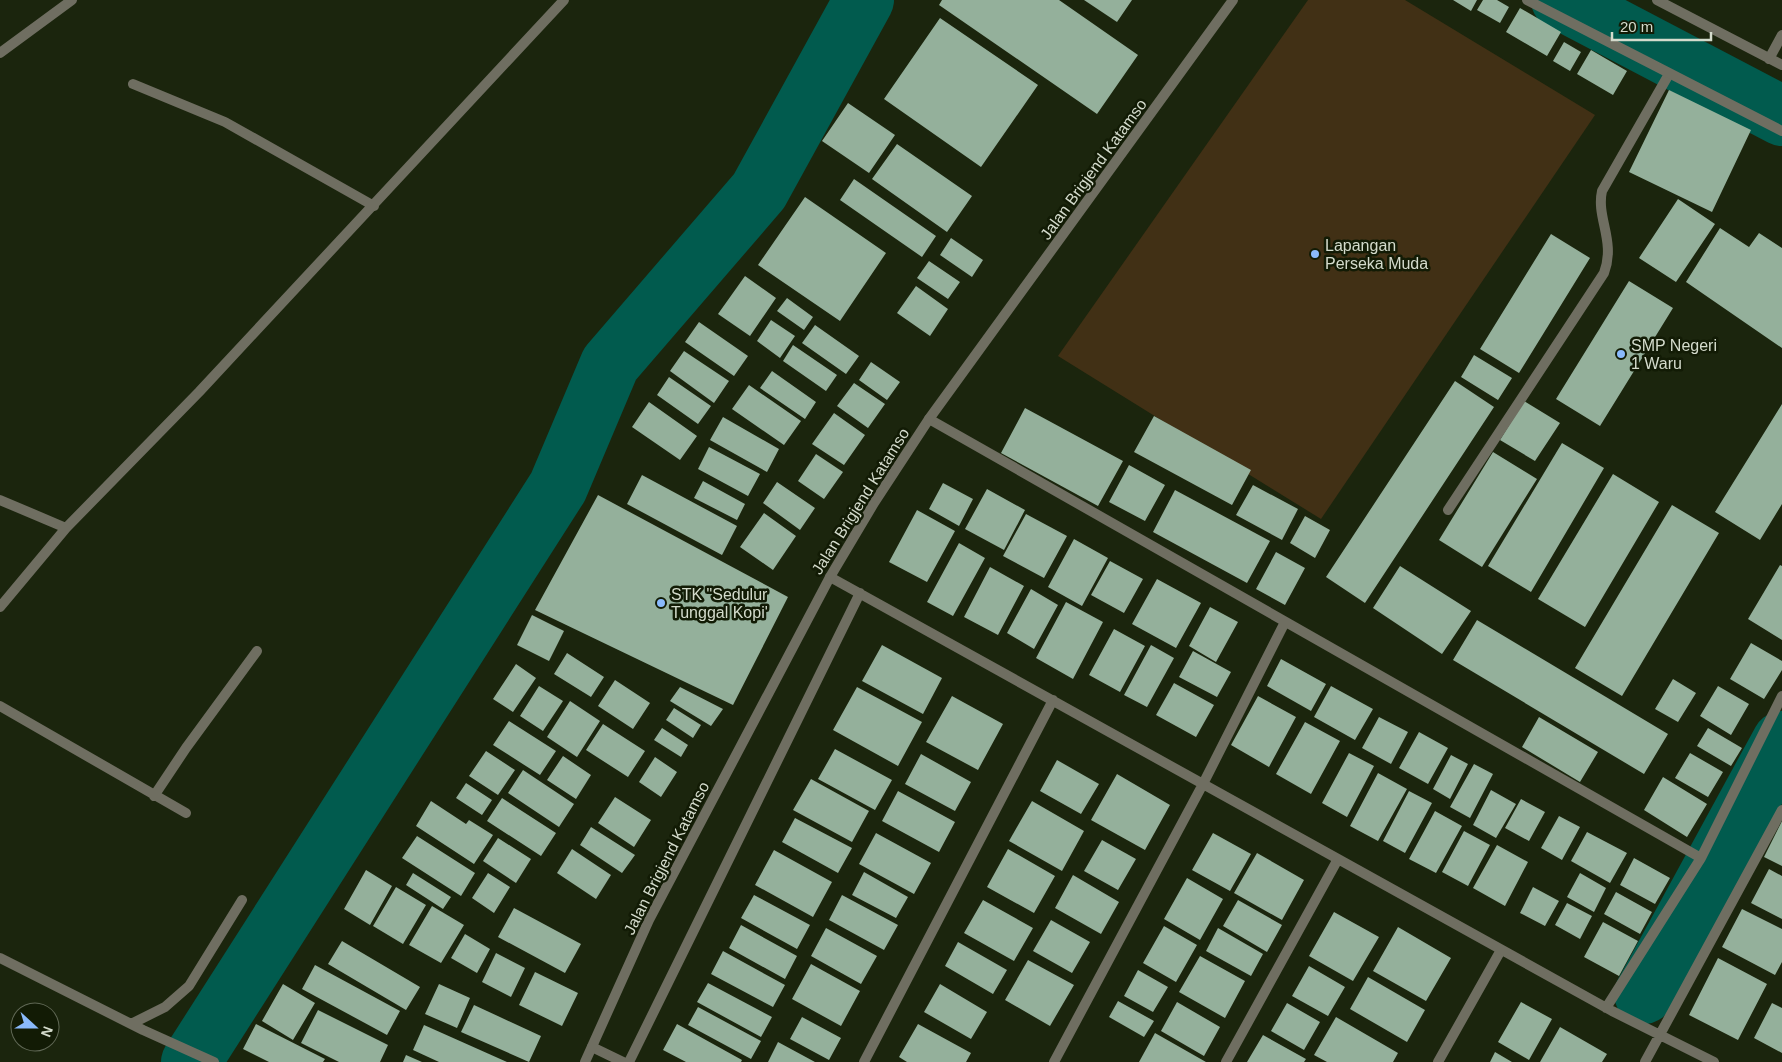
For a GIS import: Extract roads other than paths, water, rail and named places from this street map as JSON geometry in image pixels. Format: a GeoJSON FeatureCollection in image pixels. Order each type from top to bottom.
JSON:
{"type":"FeatureCollection","features":[{"type":"Feature","properties":{"kind":"street"},"geometry":{"type":"LineString","coordinates":[[0,53],[72,0]]}},
{"type":"Feature","properties":{"kind":"street"},"geometry":{"type":"LineString","coordinates":[[0,608],[66,528],[199,392],[564,0]]}},
{"type":"Feature","properties":{"kind":"street","name":"Jalan Brigjend Katamso"},"geometry":{"type":"LineString","coordinates":[[585,1062],[649,920],[830,577],[874,503],[929,419],[1233,0]]}},
{"type":"Feature","properties":{"kind":"street"},"geometry":{"type":"LineString","coordinates":[[1527,0],[1782,131]]}},
{"type":"Feature","properties":{"kind":"street"},"geometry":{"type":"LineString","coordinates":[[1657,0],[1782,66]]}},
{"type":"Feature","properties":{"kind":"street"},"geometry":{"type":"LineString","coordinates":[[1769,59],[1782,35]]}},
{"type":"Feature","properties":{"kind":"street"},"geometry":{"type":"LineString","coordinates":[[1448,510],[1604,274],[1609,261],[1609,250],[1601,200],[1602,191],[1669,74]]}},
{"type":"Feature","properties":{"kind":"street"},"geometry":{"type":"LineString","coordinates":[[134,84],[225,122],[374,206]]}},
{"type":"Feature","properties":{"kind":"street"},"geometry":{"type":"LineString","coordinates":[[929,419],[1701,858]]}},
{"type":"Feature","properties":{"kind":"street"},"geometry":{"type":"LineString","coordinates":[[0,500],[66,528]]}},
{"type":"Feature","properties":{"kind":"street"},"geometry":{"type":"LineString","coordinates":[[830,577],[1609,1010],[1714,1062]]}},
{"type":"Feature","properties":{"kind":"street"},"geometry":{"type":"LineString","coordinates":[[629,1062],[860,593]]}},
{"type":"Feature","properties":{"kind":"street"},"geometry":{"type":"LineString","coordinates":[[1054,1062],[1203,784],[1286,622]]}},
{"type":"Feature","properties":{"kind":"street"},"geometry":{"type":"LineString","coordinates":[[154,796],[186,748],[257,651]]}},
{"type":"Feature","properties":{"kind":"street"},"geometry":{"type":"LineString","coordinates":[[1609,1010],[1701,858],[1782,696]]}},
{"type":"Feature","properties":{"kind":"street"},"geometry":{"type":"LineString","coordinates":[[864,1062],[1053,700]]}},
{"type":"Feature","properties":{"kind":"street"},"geometry":{"type":"LineString","coordinates":[[0,706],[154,796],[186,812]]}},
{"type":"Feature","properties":{"kind":"street"},"geometry":{"type":"LineString","coordinates":[[1645,1062],[1656,1034],[1782,810]]}},
{"type":"Feature","properties":{"kind":"street"},"geometry":{"type":"LineString","coordinates":[[1226,1062],[1338,859]]}},
{"type":"Feature","properties":{"kind":"street"},"geometry":{"type":"LineString","coordinates":[[131,1024],[165,1008],[189,986],[242,900]]}},
{"type":"Feature","properties":{"kind":"street"},"geometry":{"type":"LineString","coordinates":[[1438,1062],[1501,950]]}},
{"type":"Feature","properties":{"kind":"street"},"geometry":{"type":"LineString","coordinates":[[0,958],[143,1030],[214,1062]]}},
{"type":"Feature","properties":{"kind":"street"},"geometry":{"type":"LineString","coordinates":[[592,1047],[623,1062]]}},
{"type":"Feature","properties":{"kind":"waterway"},"geometry":{"type":"LineString","coordinates":[[191,1062],[558,487],[610,364],[759,191],[864,0]]}},
{"type":"Feature","properties":{"kind":"waterway"},"geometry":{"type":"LineString","coordinates":[[1561,0],[1782,116]]}},
{"type":"Feature","properties":{"kind":"waterway"},"geometry":{"type":"LineString","coordinates":[[1644,994],[1782,741]]}},
{"type":"Feature","properties":{"kind":"place","name":"Lapangan Perseka Muda"},"geometry":{"type":"Point","coordinates":[1315,254]}},
{"type":"Feature","properties":{"kind":"place","name":"SMP Negeri 1 Waru"},"geometry":{"type":"Point","coordinates":[1621,354]}},
{"type":"Feature","properties":{"kind":"place","name":"STK \"Sedulur Tunggal Kopi'"},"geometry":{"type":"Point","coordinates":[661,603]}}]}
